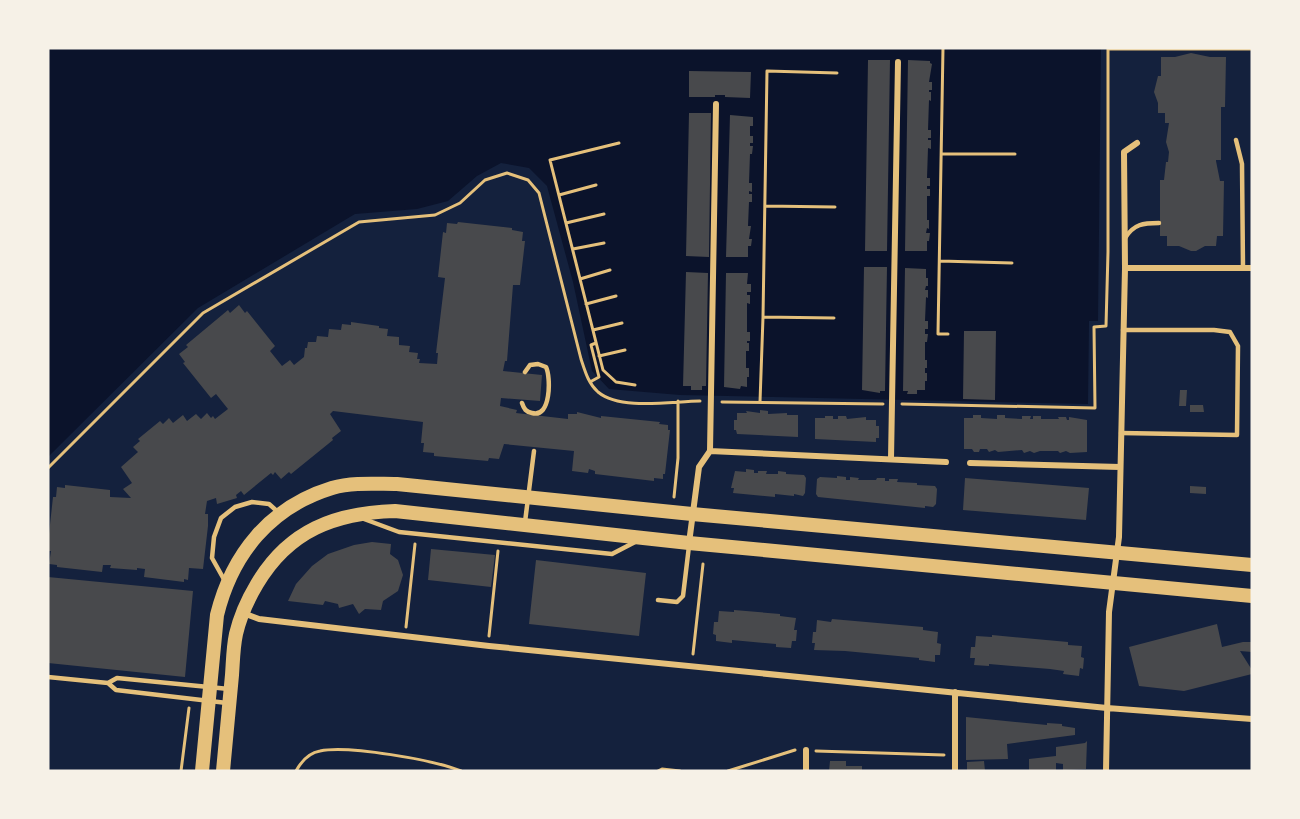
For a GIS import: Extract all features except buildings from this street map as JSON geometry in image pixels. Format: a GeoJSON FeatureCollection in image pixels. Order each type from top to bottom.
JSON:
{"type":"FeatureCollection","features":[{"type":"Feature","properties":{"kind":"main road"},"geometry":{"type":"LineString","coordinates":[[202,771],[217,615],[226,584],[240,556],[255,537],[280,514],[306,498],[334,488],[363,483],[397,484],[692,514],[1252,565]]}},
{"type":"Feature","properties":{"kind":"main road"},"geometry":{"type":"LineString","coordinates":[[223,771],[236,634],[250,597],[276,557],[298,538],[319,526],[352,514],[395,511],[689,543],[1252,596]]}},
{"type":"Feature","properties":{"kind":"street"},"geometry":{"type":"LineString","coordinates":[[891,459],[898,63]]}},
{"type":"Feature","properties":{"kind":"street"},"geometry":{"type":"LineString","coordinates":[[689,543],[699,467],[710,452],[716,104]]}},
{"type":"Feature","properties":{"kind":"street"},"geometry":{"type":"LineString","coordinates":[[1106,771],[1108,612],[1119,537],[1125,268],[1124,152],[1137,143]]}},
{"type":"Feature","properties":{"kind":"street"},"geometry":{"type":"LineString","coordinates":[[1125,268],[1252,268]]}},
{"type":"Feature","properties":{"kind":"street"},"geometry":{"type":"LineString","coordinates":[[710,452],[946,462]]}},
{"type":"Feature","properties":{"kind":"street"},"geometry":{"type":"LineString","coordinates":[[970,463],[1120,467]]}},
{"type":"Feature","properties":{"kind":"street"},"geometry":{"type":"LineString","coordinates":[[243,613],[259,619],[489,646],[1107,708],[1252,719]]}},
{"type":"Feature","properties":{"kind":"street"},"geometry":{"type":"LineString","coordinates":[[955,692],[955,771]]}},
{"type":"Feature","properties":{"kind":"street"},"geometry":{"type":"LineString","coordinates":[[806,750],[806,771]]}},
{"type":"Feature","properties":{"kind":"lane"},"geometry":{"type":"LineString","coordinates":[[1236,140],[1242,164],[1243,268]]}},
{"type":"Feature","properties":{"kind":"lane"},"geometry":{"type":"LineString","coordinates":[[1125,238],[1132,228],[1143,223],[1159,224]]}},
{"type":"Feature","properties":{"kind":"lane"},"geometry":{"type":"LineString","coordinates":[[1121,434],[1237,435],[1238,346],[1230,332],[1123,330]]}},
{"type":"Feature","properties":{"kind":"lane"},"geometry":{"type":"LineString","coordinates":[[522,403],[524,409],[530,413],[543,412],[546,406],[549,374],[546,367],[538,364],[530,365],[525,372]]}},
{"type":"Feature","properties":{"kind":"lane"},"geometry":{"type":"LineString","coordinates":[[525,525],[534,451]]}},
{"type":"Feature","properties":{"kind":"lane"},"geometry":{"type":"LineString","coordinates":[[226,584],[212,558],[214,537],[220,518],[235,507],[252,502],[269,504],[280,514]]}},
{"type":"Feature","properties":{"kind":"lane"},"geometry":{"type":"LineString","coordinates":[[352,514],[399,532],[612,554],[643,538]]}},
{"type":"Feature","properties":{"kind":"lane"},"geometry":{"type":"LineString","coordinates":[[658,600],[676,602],[682,596],[689,543]]}},
{"type":"Feature","properties":{"kind":"lane"},"geometry":{"type":"LineString","coordinates":[[48,677],[108,682],[117,678],[209,693],[229,704]]}},
{"type":"Feature","properties":{"kind":"lane"},"geometry":{"type":"LineString","coordinates":[[108,682],[116,690],[209,693],[231,689]]}},
{"type":"Feature","properties":{"kind":"path"},"geometry":{"type":"LineString","coordinates":[[944,48],[938,334],[948,334]]}},
{"type":"Feature","properties":{"kind":"path"},"geometry":{"type":"LineString","coordinates":[[760,402],[767,71],[837,73]]}},
{"type":"Feature","properties":{"kind":"path"},"geometry":{"type":"LineString","coordinates":[[619,143],[550,160],[603,370],[616,382],[635,385]]}},
{"type":"Feature","properties":{"kind":"path"},"geometry":{"type":"LineString","coordinates":[[942,154],[1015,154]]}},
{"type":"Feature","properties":{"kind":"path"},"geometry":{"type":"LineString","coordinates":[[48,468],[203,313],[359,222],[435,215],[460,203],[485,180],[507,173],[528,180],[539,193],[581,359],[590,382],[599,393],[612,399],[668,404],[678,401],[1095,408],[1094,327],[1106,326]]}},
{"type":"Feature","properties":{"kind":"path"},"geometry":{"type":"LineString","coordinates":[[559,195],[596,185]]}},
{"type":"Feature","properties":{"kind":"path"},"geometry":{"type":"LineString","coordinates":[[765,206],[835,207]]}},
{"type":"Feature","properties":{"kind":"path"},"geometry":{"type":"LineString","coordinates":[[566,223],[604,214]]}},
{"type":"Feature","properties":{"kind":"path"},"geometry":{"type":"LineString","coordinates":[[573,249],[604,243]]}},
{"type":"Feature","properties":{"kind":"path"},"geometry":{"type":"LineString","coordinates":[[940,261],[1012,262]]}},
{"type":"Feature","properties":{"kind":"path"},"geometry":{"type":"LineString","coordinates":[[580,279],[610,270]]}},
{"type":"Feature","properties":{"kind":"path"},"geometry":{"type":"LineString","coordinates":[[586,304],[616,296]]}},
{"type":"Feature","properties":{"kind":"path"},"geometry":{"type":"LineString","coordinates":[[763,317],[834,318]]}},
{"type":"Feature","properties":{"kind":"path"},"geometry":{"type":"LineString","coordinates":[[593,330],[622,323]]}},
{"type":"Feature","properties":{"kind":"path"},"geometry":{"type":"LineString","coordinates":[[590,382],[599,377],[591,345],[596,343]]}},
{"type":"Feature","properties":{"kind":"path"},"geometry":{"type":"LineString","coordinates":[[599,356],[625,350]]}},
{"type":"Feature","properties":{"kind":"path"},"geometry":{"type":"LineString","coordinates":[[674,497],[678,458],[678,401]]}},
{"type":"Feature","properties":{"kind":"path"},"geometry":{"type":"LineString","coordinates":[[406,636],[415,542]]}},
{"type":"Feature","properties":{"kind":"path"},"geometry":{"type":"LineString","coordinates":[[489,646],[498,551]]}},
{"type":"Feature","properties":{"kind":"path"},"geometry":{"type":"LineString","coordinates":[[693,654],[703,564]]}},
{"type":"Feature","properties":{"kind":"path"},"geometry":{"type":"LineString","coordinates":[[181,771],[189,704]]}},
{"type":"Feature","properties":{"kind":"path"},"geometry":{"type":"LineString","coordinates":[[728,771],[800,749],[955,756]]}},
{"type":"Feature","properties":{"kind":"path"},"geometry":{"type":"LineString","coordinates":[[296,771],[300,763],[313,753],[343,750],[431,762],[460,771]]}},
{"type":"Feature","properties":{"kind":"path"},"geometry":{"type":"LineString","coordinates":[[658,771],[662,769],[680,771]]}},
{"type":"Feature","properties":{"kind":"water"},"geometry":{"type":"Polygon","coordinates":[[[48,48],[1101,48],[1098,321],[1089,321],[1088,404],[680,395],[609,389],[592,371],[573,282],[547,186],[529,168],[501,163],[477,176],[448,201],[417,209],[355,214],[198,308],[48,457],[48,48]]]}}]}
